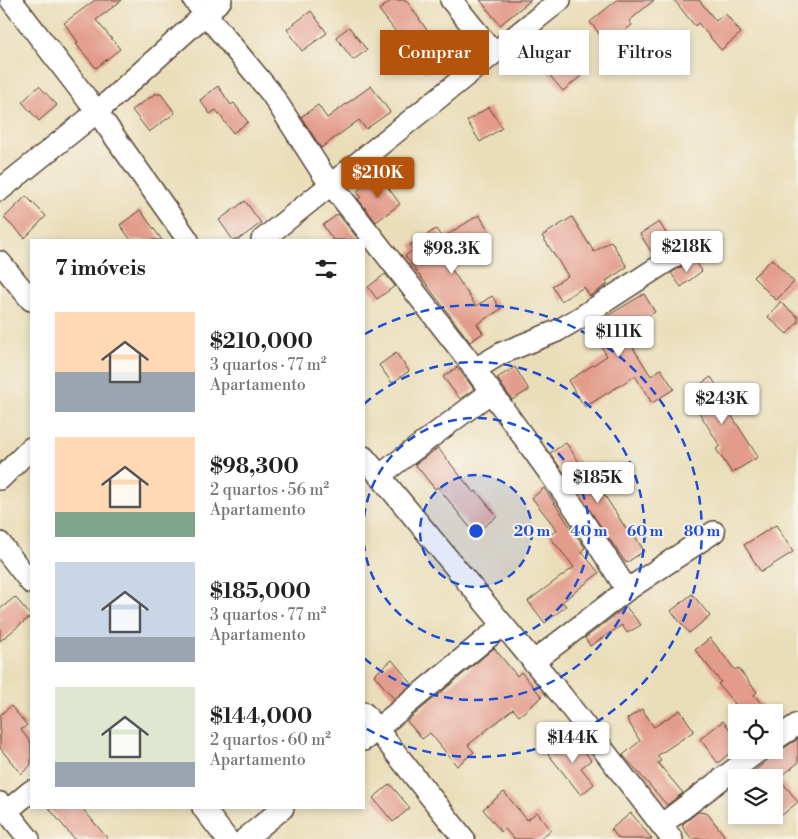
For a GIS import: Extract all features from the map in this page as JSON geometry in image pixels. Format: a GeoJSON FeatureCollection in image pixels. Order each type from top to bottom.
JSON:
{"type":"FeatureCollection","features":[{"type":"Feature","properties":{"kind":"street"},"geometry":{"type":"LineString","coordinates":[[11,0],[97,112],[187,239]]}},
{"type":"Feature","properties":{"kind":"street"},"geometry":{"type":"LineString","coordinates":[[0,190],[97,112],[200,7],[221,0]]}},
{"type":"Feature","properties":{"kind":"street"},"geometry":{"type":"LineString","coordinates":[[451,0],[494,53]]}},
{"type":"Feature","properties":{"kind":"street"},"geometry":{"type":"LineString","coordinates":[[263,239],[560,0]]}},
{"type":"Feature","properties":{"kind":"street"},"geometry":{"type":"LineString","coordinates":[[200,7],[271,93],[331,184],[475,369],[576,510],[627,590]]}},
{"type":"Feature","properties":{"kind":"street"},"geometry":{"type":"LineString","coordinates":[[475,369],[502,353],[557,330],[581,317],[686,249]]}},
{"type":"Feature","properties":{"kind":"street"},"geometry":{"type":"LineString","coordinates":[[0,262],[30,299]]}},
{"type":"Feature","properties":{"kind":"street"},"geometry":{"type":"LineString","coordinates":[[379,476],[491,392]]}},
{"type":"Feature","properties":{"kind":"street"},"geometry":{"type":"LineString","coordinates":[[0,479],[30,449]]}},
{"type":"Feature","properties":{"kind":"street"},"geometry":{"type":"LineString","coordinates":[[365,458],[533,662],[666,832],[750,759]]}},
{"type":"Feature","properties":{"kind":"street"},"geometry":{"type":"LineString","coordinates":[[533,662],[627,590],[714,532]]}},
{"type":"Feature","properties":{"kind":"street"},"geometry":{"type":"LineString","coordinates":[[0,543],[30,582]]}},
{"type":"Feature","properties":{"kind":"street"},"geometry":{"type":"LineString","coordinates":[[371,735],[503,625]]}},
{"type":"Feature","properties":{"kind":"street"},"geometry":{"type":"LineString","coordinates":[[365,716],[371,735],[464,839]]}},
{"type":"Feature","properties":{"kind":"street"},"geometry":{"type":"LineString","coordinates":[[783,734],[798,724]]}},
{"type":"Feature","properties":{"kind":"street"},"geometry":{"type":"LineString","coordinates":[[29,839],[4,807],[30,792]]}},
{"type":"Feature","properties":{"kind":"street"},"geometry":{"type":"LineString","coordinates":[[204,809],[227,839]]}},
{"type":"Feature","properties":{"kind":"street"},"geometry":{"type":"LineString","coordinates":[[245,839],[282,809]]}},
{"type":"Feature","properties":{"kind":"building"},"geometry":{"type":"Polygon","coordinates":[[[95,0],[122,0],[96,20],[120,49],[96,68],[76,44],[78,42],[64,23],[95,0]]]}},
{"type":"Feature","properties":{"kind":"building"},"geometry":{"type":"Polygon","coordinates":[[[392,0],[406,0],[427,30],[395,30],[379,10],[392,0]]]}},
{"type":"Feature","properties":{"kind":"building"},"geometry":{"type":"Polygon","coordinates":[[[480,0],[531,0],[500,25],[480,0]]]}},
{"type":"Feature","properties":{"kind":"building"},"geometry":{"type":"Polygon","coordinates":[[[617,0],[654,0],[629,21],[632,25],[626,30],[599,30],[599,33],[590,22],[617,0]]]}},
{"type":"Feature","properties":{"kind":"building"},"geometry":{"type":"Polygon","coordinates":[[[674,0],[699,0],[716,21],[725,13],[741,33],[721,50],[698,23],[695,26],[674,0]]]}},
{"type":"Feature","properties":{"kind":"building"},"geometry":{"type":"Polygon","coordinates":[[[311,11],[327,33],[302,51],[287,29],[311,11]]]}},
{"type":"Feature","properties":{"kind":"building"},"geometry":{"type":"Polygon","coordinates":[[[349,27],[367,50],[353,60],[336,37],[349,27]]]}},
{"type":"Feature","properties":{"kind":"building"},"geometry":{"type":"Polygon","coordinates":[[[549,75],[582,75],[563,91],[549,75]]]}},
{"type":"Feature","properties":{"kind":"building"},"geometry":{"type":"Polygon","coordinates":[[[39,86],[57,105],[39,121],[22,102],[39,86]]]}},
{"type":"Feature","properties":{"kind":"building"},"geometry":{"type":"Polygon","coordinates":[[[218,86],[231,105],[234,103],[248,122],[233,133],[216,110],[210,114],[200,100],[218,86]]]}},
{"type":"Feature","properties":{"kind":"building"},"geometry":{"type":"Polygon","coordinates":[[[371,86],[390,112],[366,129],[359,120],[321,148],[301,117],[318,105],[327,118],[371,86]]]}},
{"type":"Feature","properties":{"kind":"building"},"geometry":{"type":"Polygon","coordinates":[[[155,94],[161,94],[175,113],[149,132],[132,110],[155,94]]]}},
{"type":"Feature","properties":{"kind":"building"},"geometry":{"type":"Polygon","coordinates":[[[489,107],[502,128],[480,142],[467,121],[489,107]]]}},
{"type":"Feature","properties":{"kind":"building"},"geometry":{"type":"Polygon","coordinates":[[[379,175],[400,204],[376,222],[358,199],[361,197],[357,191],[379,175]]]}},
{"type":"Feature","properties":{"kind":"building"},"geometry":{"type":"Polygon","coordinates":[[[26,196],[46,216],[25,238],[4,218],[26,196]]]}},
{"type":"Feature","properties":{"kind":"building"},"geometry":{"type":"Polygon","coordinates":[[[245,201],[261,223],[239,239],[232,239],[219,220],[245,201]]]}},
{"type":"Feature","properties":{"kind":"building"},"geometry":{"type":"Polygon","coordinates":[[[140,210],[161,239],[130,239],[120,225],[140,210]]]}},
{"type":"Feature","properties":{"kind":"building"},"geometry":{"type":"Polygon","coordinates":[[[338,214],[358,239],[332,239],[323,225],[338,214]]]}},
{"type":"Feature","properties":{"kind":"building"},"geometry":{"type":"Polygon","coordinates":[[[479,215],[491,234],[472,246],[470,242],[444,258],[476,306],[492,296],[501,309],[477,324],[483,333],[470,342],[405,256],[413,250],[410,245],[436,229],[442,238],[479,215]]]}},
{"type":"Feature","properties":{"kind":"building"},"geometry":{"type":"Polygon","coordinates":[[[572,217],[594,252],[611,241],[627,267],[606,281],[608,284],[590,296],[584,287],[561,301],[552,286],[568,276],[542,236],[572,217]]]}},
{"type":"Feature","properties":{"kind":"building"},"geometry":{"type":"Polygon","coordinates":[[[659,222],[672,243],[653,255],[640,234],[659,222]]]}},
{"type":"Feature","properties":{"kind":"building"},"geometry":{"type":"Polygon","coordinates":[[[694,259],[702,271],[681,287],[671,273],[694,259]]]}},
{"type":"Feature","properties":{"kind":"building"},"geometry":{"type":"Polygon","coordinates":[[[772,259],[794,282],[776,300],[753,277],[772,259]]]}},
{"type":"Feature","properties":{"kind":"building"},"geometry":{"type":"Polygon","coordinates":[[[385,274],[395,286],[377,299],[368,287],[385,274]]]}},
{"type":"Feature","properties":{"kind":"building"},"geometry":{"type":"Polygon","coordinates":[[[644,294],[655,312],[623,332],[651,376],[661,369],[674,389],[652,403],[635,376],[585,407],[568,381],[607,356],[589,327],[644,294]]]}},
{"type":"Feature","properties":{"kind":"building"},"geometry":{"type":"Polygon","coordinates":[[[780,302],[798,317],[798,322],[787,334],[768,317],[780,302]]]}},
{"type":"Feature","properties":{"kind":"building"},"geometry":{"type":"Polygon","coordinates":[[[396,353],[409,371],[392,383],[379,365],[396,353]]]}},
{"type":"Feature","properties":{"kind":"building"},"geometry":{"type":"Polygon","coordinates":[[[457,367],[474,389],[460,399],[443,377],[457,367]]]}},
{"type":"Feature","properties":{"kind":"building"},"geometry":{"type":"Polygon","coordinates":[[[515,367],[529,390],[512,400],[497,378],[515,367]]]}},
{"type":"Feature","properties":{"kind":"building"},"geometry":{"type":"Polygon","coordinates":[[[711,377],[731,408],[728,410],[758,457],[732,473],[716,449],[720,446],[687,393],[711,377]]]}},
{"type":"Feature","properties":{"kind":"building"},"geometry":{"type":"Polygon","coordinates":[[[566,443],[601,494],[603,493],[627,530],[630,528],[644,551],[626,563],[550,453],[566,443]]]}},
{"type":"Feature","properties":{"kind":"building"},"geometry":{"type":"Polygon","coordinates":[[[438,448],[474,493],[476,491],[497,516],[475,534],[438,487],[435,489],[415,464],[438,448]]]}},
{"type":"Feature","properties":{"kind":"building"},"geometry":{"type":"Polygon","coordinates":[[[544,488],[585,548],[581,551],[599,573],[562,602],[566,606],[545,623],[528,601],[574,567],[549,536],[557,530],[532,498],[544,488]]]}},
{"type":"Feature","properties":{"kind":"building"},"geometry":{"type":"Polygon","coordinates":[[[776,525],[793,552],[761,572],[744,545],[776,525]]]}},
{"type":"Feature","properties":{"kind":"building"},"geometry":{"type":"Polygon","coordinates":[[[692,594],[710,616],[689,633],[671,611],[692,594]]]}},
{"type":"Feature","properties":{"kind":"building"},"geometry":{"type":"Polygon","coordinates":[[[15,597],[30,617],[0,641],[0,609],[15,597]]]}},
{"type":"Feature","properties":{"kind":"building"},"geometry":{"type":"Polygon","coordinates":[[[626,607],[641,625],[627,633],[622,625],[590,646],[585,638],[626,607]]]}},
{"type":"Feature","properties":{"kind":"building"},"geometry":{"type":"Polygon","coordinates":[[[710,638],[735,670],[738,668],[757,692],[754,695],[762,704],[735,704],[718,684],[721,682],[695,650],[710,638]]]}},
{"type":"Feature","properties":{"kind":"building"},"geometry":{"type":"Polygon","coordinates":[[[494,648],[517,676],[521,672],[542,697],[519,716],[513,709],[468,745],[474,752],[457,766],[430,733],[422,739],[407,721],[494,648]]]}},
{"type":"Feature","properties":{"kind":"building"},"geometry":{"type":"Polygon","coordinates":[[[392,660],[412,684],[394,699],[374,675],[392,660]]]}},
{"type":"Feature","properties":{"kind":"building"},"geometry":{"type":"Polygon","coordinates":[[[11,706],[27,725],[21,730],[30,742],[30,766],[21,774],[0,748],[0,715],[11,706]]]}},
{"type":"Feature","properties":{"kind":"building"},"geometry":{"type":"Polygon","coordinates":[[[642,709],[654,727],[680,710],[694,731],[657,756],[661,761],[658,763],[683,793],[667,805],[623,755],[640,741],[627,719],[642,709]]]}},
{"type":"Feature","properties":{"kind":"building"},"geometry":{"type":"Polygon","coordinates":[[[723,721],[728,727],[728,755],[718,763],[700,739],[723,721]]]}},
{"type":"Feature","properties":{"kind":"building"},"geometry":{"type":"Polygon","coordinates":[[[571,735],[591,760],[581,768],[594,784],[581,795],[548,754],[571,735]]]}},
{"type":"Feature","properties":{"kind":"building"},"geometry":{"type":"Polygon","coordinates":[[[798,739],[798,763],[783,775],[783,769],[757,769],[769,759],[783,759],[783,749],[798,739]]]}},
{"type":"Feature","properties":{"kind":"building"},"geometry":{"type":"Polygon","coordinates":[[[783,783],[798,802],[783,814],[783,783]]]}},
{"type":"Feature","properties":{"kind":"building"},"geometry":{"type":"Polygon","coordinates":[[[390,784],[410,808],[393,822],[373,798],[390,784]]]}},
{"type":"Feature","properties":{"kind":"building"},"geometry":{"type":"Polygon","coordinates":[[[504,792],[527,820],[537,812],[551,830],[540,839],[514,839],[505,829],[501,832],[483,809],[504,792]]]}},
{"type":"Feature","properties":{"kind":"building"},"geometry":{"type":"Polygon","coordinates":[[[50,809],[83,809],[108,839],[74,839],[50,809]]]}},
{"type":"Feature","properties":{"kind":"building"},"geometry":{"type":"Polygon","coordinates":[[[698,812],[707,813],[727,839],[692,839],[683,828],[683,824],[698,812]]]}},
{"type":"Feature","properties":{"kind":"building"},"geometry":{"type":"Polygon","coordinates":[[[631,813],[652,839],[619,839],[611,829],[631,813]]]}}]}
